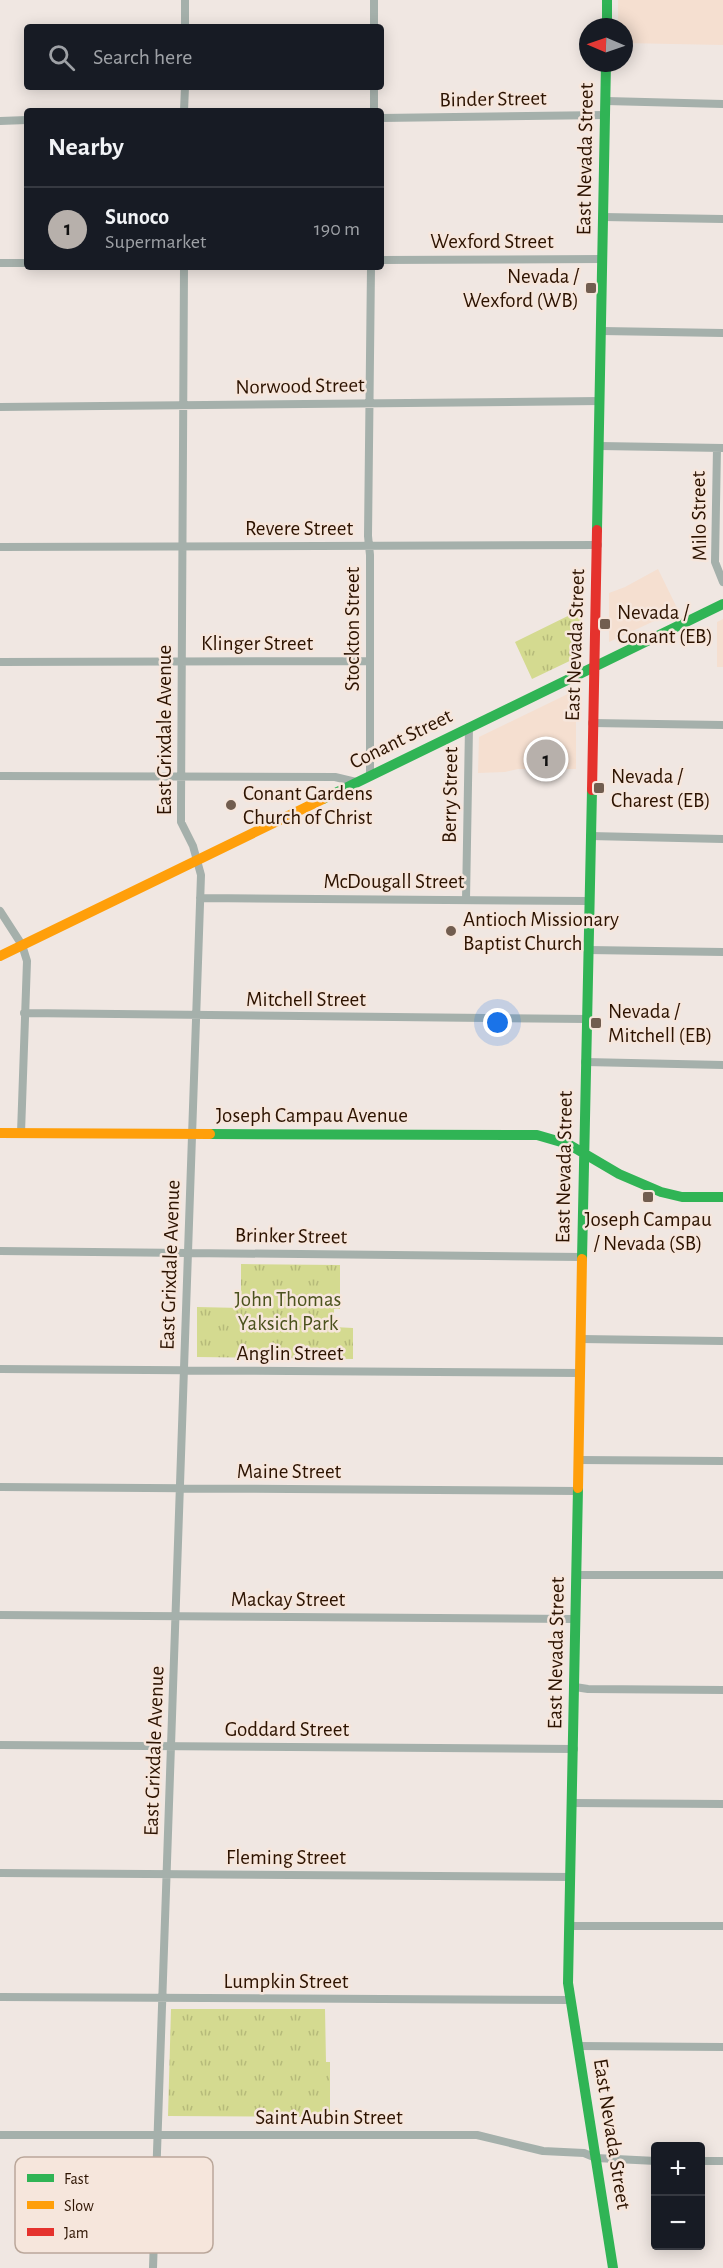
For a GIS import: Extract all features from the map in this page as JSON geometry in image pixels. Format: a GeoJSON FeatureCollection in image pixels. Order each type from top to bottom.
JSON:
{"type":"FeatureCollection","features":[{"type":"Feature","properties":{"kind":"street"},"geometry":{"type":"LineString","coordinates":[[185,0],[185,24]]}},
{"type":"Feature","properties":{"kind":"street"},"geometry":{"type":"LineString","coordinates":[[374,0],[374,24]]}},
{"type":"Feature","properties":{"kind":"street"},"geometry":{"type":"LineString","coordinates":[[607,0],[607,18]]}},
{"type":"Feature","properties":{"kind":"street","name":"East Nevada Street"},"geometry":{"type":"LineString","coordinates":[[606,72],[568,1983],[613,2268]]}},
{"type":"Feature","properties":{"kind":"street"},"geometry":{"type":"LineString","coordinates":[[184,90],[184,108]]}},
{"type":"Feature","properties":{"kind":"street"},"geometry":{"type":"LineString","coordinates":[[374,90],[374,108]]}},
{"type":"Feature","properties":{"kind":"street"},"geometry":{"type":"LineString","coordinates":[[606,101],[723,104]]}},
{"type":"Feature","properties":{"kind":"street","name":"Binder Street"},"geometry":{"type":"LineString","coordinates":[[384,118],[605,115]]}},
{"type":"Feature","properties":{"kind":"street"},"geometry":{"type":"LineString","coordinates":[[0,121],[24,120]]}},
{"type":"Feature","properties":{"kind":"street"},"geometry":{"type":"LineString","coordinates":[[603,217],[723,219]]}},
{"type":"Feature","properties":{"kind":"street","name":"Wexford Street"},"geometry":{"type":"LineString","coordinates":[[384,260],[603,259]]}},
{"type":"Feature","properties":{"kind":"street"},"geometry":{"type":"LineString","coordinates":[[0,263],[24,263]]}},
{"type":"Feature","properties":{"kind":"street","name":"East Grixdale Avenue"},"geometry":{"type":"LineString","coordinates":[[158,2157],[201,875],[193,846],[181,822],[184,270]]}},
{"type":"Feature","properties":{"kind":"street","name":"Stockton Street"},"geometry":{"type":"LineString","coordinates":[[370,775],[368,536],[371,270]]}},
{"type":"Feature","properties":{"kind":"street"},"geometry":{"type":"LineString","coordinates":[[602,331],[723,333]]}},
{"type":"Feature","properties":{"kind":"street","name":"Norwood Street"},"geometry":{"type":"LineString","coordinates":[[0,407],[600,401]]}},
{"type":"Feature","properties":{"kind":"street"},"geometry":{"type":"LineString","coordinates":[[600,446],[720,448]]}},
{"type":"Feature","properties":{"kind":"street","name":"Milo Street"},"geometry":{"type":"LineString","coordinates":[[720,448],[715,562],[723,582]]}},
{"type":"Feature","properties":{"kind":"street","name":"Revere Street"},"geometry":{"type":"LineString","coordinates":[[0,547],[598,544]]}},
{"type":"Feature","properties":{"kind":"street","name":"Conant Street"},"geometry":{"type":"LineString","coordinates":[[0,956],[723,604]]}},
{"type":"Feature","properties":{"kind":"street","name":"Klinger Street"},"geometry":{"type":"LineString","coordinates":[[0,662],[370,661]]}},
{"type":"Feature","properties":{"kind":"street"},"geometry":{"type":"LineString","coordinates":[[592,723],[723,725]]}},
{"type":"Feature","properties":{"kind":"street","name":"Berry Street"},"geometry":{"type":"LineString","coordinates":[[466,900],[469,727]]}},
{"type":"Feature","properties":{"kind":"street"},"geometry":{"type":"LineString","coordinates":[[0,777],[335,777],[356,782]]}},
{"type":"Feature","properties":{"kind":"street"},"geometry":{"type":"LineString","coordinates":[[590,836],[723,839]]}},
{"type":"Feature","properties":{"kind":"street","name":"McDougall Street"},"geometry":{"type":"LineString","coordinates":[[200,898],[589,901]]}},
{"type":"Feature","properties":{"kind":"street"},"geometry":{"type":"LineString","coordinates":[[0,911],[22,945],[27,961],[21,1133]]}},
{"type":"Feature","properties":{"kind":"street"},"geometry":{"type":"LineString","coordinates":[[588,950],[723,952]]}},
{"type":"Feature","properties":{"kind":"street","name":"Mitchell Street"},"geometry":{"type":"LineString","coordinates":[[24,1014],[587,1019]]}},
{"type":"Feature","properties":{"kind":"street"},"geometry":{"type":"LineString","coordinates":[[585,1062],[723,1065]]}},
{"type":"Feature","properties":{"kind":"street","name":"Joseph Campau Avenue"},"geometry":{"type":"LineString","coordinates":[[0,1133],[537,1135],[552,1137],[584,1151],[614,1171],[676,1196],[723,1197]]}},
{"type":"Feature","properties":{"kind":"street","name":"Brinker Street"},"geometry":{"type":"LineString","coordinates":[[0,1251],[582,1257]]}},
{"type":"Feature","properties":{"kind":"street"},"geometry":{"type":"LineString","coordinates":[[581,1339],[723,1341]]}},
{"type":"Feature","properties":{"kind":"street","name":"Anglin Street"},"geometry":{"type":"LineString","coordinates":[[0,1369],[580,1373]]}},
{"type":"Feature","properties":{"kind":"street"},"geometry":{"type":"LineString","coordinates":[[579,1460],[723,1461]]}},
{"type":"Feature","properties":{"kind":"street","name":"Maine Street"},"geometry":{"type":"LineString","coordinates":[[0,1487],[578,1491]]}},
{"type":"Feature","properties":{"kind":"street"},"geometry":{"type":"LineString","coordinates":[[577,1575],[723,1575]]}},
{"type":"Feature","properties":{"kind":"street","name":"Mackay Street"},"geometry":{"type":"LineString","coordinates":[[0,1615],[576,1619]]}},
{"type":"Feature","properties":{"kind":"street"},"geometry":{"type":"LineString","coordinates":[[575,1687],[723,1690]]}},
{"type":"Feature","properties":{"kind":"street","name":"Goddard Street"},"geometry":{"type":"LineString","coordinates":[[0,1745],[574,1749]]}},
{"type":"Feature","properties":{"kind":"street"},"geometry":{"type":"LineString","coordinates":[[573,1803],[723,1804]]}},
{"type":"Feature","properties":{"kind":"street","name":"Fleming Street"},"geometry":{"type":"LineString","coordinates":[[0,1873],[571,1877]]}},
{"type":"Feature","properties":{"kind":"street"},"geometry":{"type":"LineString","coordinates":[[569,1926],[723,1926]]}},
{"type":"Feature","properties":{"kind":"street","name":"Lumpkin Street"},"geometry":{"type":"LineString","coordinates":[[0,1997],[571,2000]]}},
{"type":"Feature","properties":{"kind":"street"},"geometry":{"type":"LineString","coordinates":[[578,2046],[723,2047]]}},
{"type":"Feature","properties":{"kind":"street","name":"Saint Aubin Street"},"geometry":{"type":"LineString","coordinates":[[0,2135],[477,2135],[529,2149],[584,2153],[596,2158],[651,2161]]}},
{"type":"Feature","properties":{"kind":"street"},"geometry":{"type":"LineString","coordinates":[[705,2161],[723,2161]]}},
{"type":"Feature","properties":{"kind":"street","name":"East Grixdale Avenue"},"geometry":{"type":"LineString","coordinates":[[153,2268],[154,2253]]}},
{"type":"Feature","properties":{"kind":"shaded area"},"geometry":{"type":"Polygon","coordinates":[[[618,0],[723,0],[723,45],[633,43],[633,18],[618,18],[618,0]]]}},
{"type":"Feature","properties":{"kind":"shaded area"},"geometry":{"type":"Polygon","coordinates":[[[658,569],[678,610],[609,642],[609,593],[658,569]]]}},
{"type":"Feature","properties":{"kind":"shaded area"},"geometry":{"type":"Polygon","coordinates":[[[723,619],[723,667],[717,667],[717,622],[723,619]]]}},
{"type":"Feature","properties":{"kind":"shaded area"},"geometry":{"type":"Polygon","coordinates":[[[576,690],[576,769],[518,769],[478,773],[479,737],[576,690]]]}},
{"type":"Feature","properties":{"kind":"green space"},"geometry":{"type":"Polygon","coordinates":[[[582,609],[580,656],[532,679],[515,642],[582,609]]]}},
{"type":"Feature","properties":{"kind":"green space","name":"John Thomas Yaksich Park"},"geometry":{"type":"Polygon","coordinates":[[[241,1264],[340,1265],[340,1309],[334,1309],[334,1327],[353,1328],[353,1359],[197,1357],[197,1307],[241,1308],[241,1264]]]}},
{"type":"Feature","properties":{"kind":"green space"},"geometry":{"type":"Polygon","coordinates":[[[171,2009],[325,2009],[326,2062],[330,2062],[330,2117],[168,2116],[171,2009]]]}},
{"type":"Feature","properties":{"kind":"traffic: fast"},"geometry":{"type":"LineString","coordinates":[[607,0],[607,18]]}},
{"type":"Feature","properties":{"kind":"traffic: fast"},"geometry":{"type":"LineString","coordinates":[[597,530],[606,72]]}},
{"type":"Feature","properties":{"kind":"traffic: fast"},"geometry":{"type":"LineString","coordinates":[[323,799],[723,604]]}},
{"type":"Feature","properties":{"kind":"traffic: fast"},"geometry":{"type":"LineString","coordinates":[[582,1259],[592,790]]}},
{"type":"Feature","properties":{"kind":"traffic: fast"},"geometry":{"type":"LineString","coordinates":[[210,1134],[537,1135],[568,1144],[619,1174],[661,1192],[682,1197],[723,1197]]}},
{"type":"Feature","properties":{"kind":"traffic: fast"},"geometry":{"type":"LineString","coordinates":[[578,1488],[568,1983],[613,2268]]}},
{"type":"Feature","properties":{"kind":"traffic: slow"},"geometry":{"type":"LineString","coordinates":[[0,956],[323,799]]}},
{"type":"Feature","properties":{"kind":"traffic: slow"},"geometry":{"type":"LineString","coordinates":[[0,1133],[210,1134]]}},
{"type":"Feature","properties":{"kind":"traffic: slow"},"geometry":{"type":"LineString","coordinates":[[578,1488],[582,1259]]}},
{"type":"Feature","properties":{"kind":"traffic: jam"},"geometry":{"type":"LineString","coordinates":[[592,790],[597,530]]}},
{"type":"Feature","properties":{"kind":"place","name":"Nevada / Wexford (WB)"},"geometry":{"type":"Point","coordinates":[591,288]}},
{"type":"Feature","properties":{"kind":"place","name":"Nevada / Conant (EB)"},"geometry":{"type":"Point","coordinates":[605,624]}},
{"type":"Feature","properties":{"kind":"place","name":"Sunoco"},"geometry":{"type":"Point","coordinates":[546,759]}},
{"type":"Feature","properties":{"kind":"place","name":"Nevada / Charest (EB)"},"geometry":{"type":"Point","coordinates":[599,788]}},
{"type":"Feature","properties":{"kind":"place","name":"Conant Gardens Church of Christ"},"geometry":{"type":"Point","coordinates":[231,805]}},
{"type":"Feature","properties":{"kind":"place","name":"Antioch Missionary Baptist Church"},"geometry":{"type":"Point","coordinates":[451,931]}},
{"type":"Feature","properties":{"kind":"place","name":"Nevada / Mitchell (EB)"},"geometry":{"type":"Point","coordinates":[596,1023]}},
{"type":"Feature","properties":{"kind":"place","name":"Joseph Campau / Nevada (SB)"},"geometry":{"type":"Point","coordinates":[648,1197]}}]}
